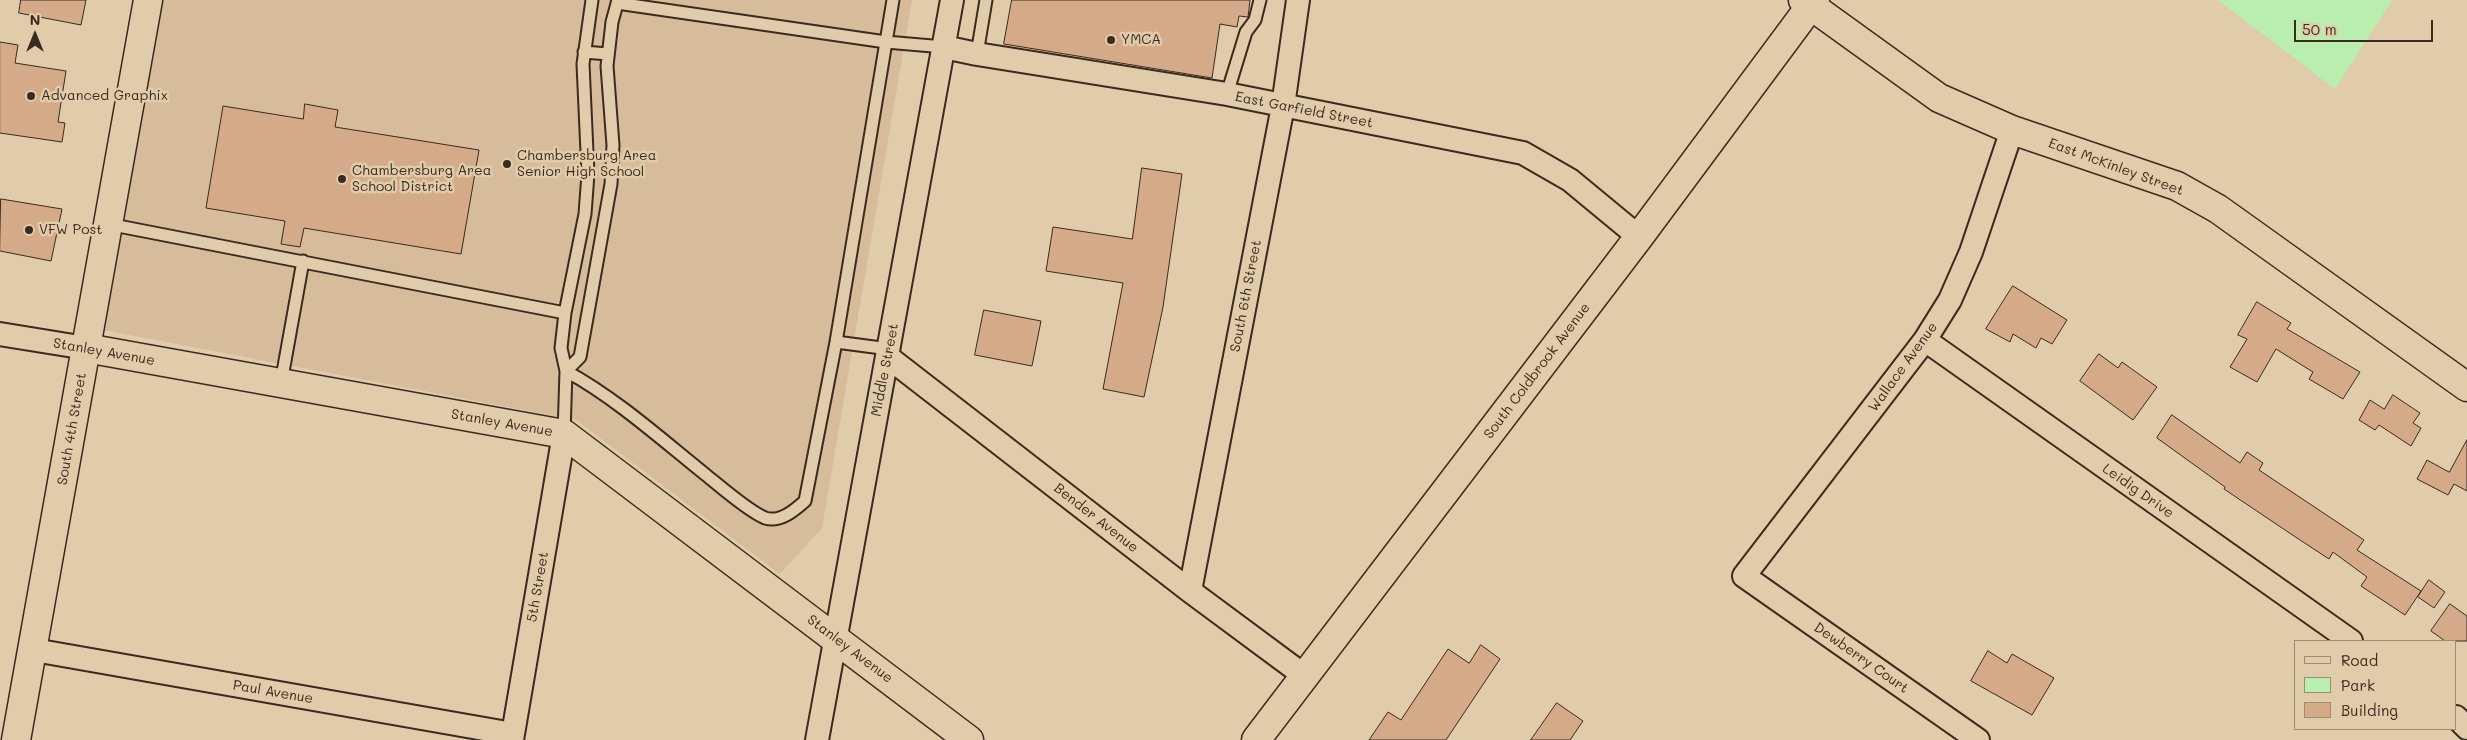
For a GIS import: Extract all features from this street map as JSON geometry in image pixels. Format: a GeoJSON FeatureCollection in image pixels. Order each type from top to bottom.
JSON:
{"type":"FeatureCollection","features":[{"type":"Feature","properties":{"kind":"street","name":"South 4th Street"},"geometry":{"type":"LineString","coordinates":[[16,740],[34,650],[148,0]]}},
{"type":"Feature","properties":{"kind":"street","name":"Middle Street"},"geometry":{"type":"LineString","coordinates":[[817,740],[952,0]]}},
{"type":"Feature","properties":{"kind":"street","name":"South 6th Street"},"geometry":{"type":"LineString","coordinates":[[1190,591],[1282,106],[1298,0]]}},
{"type":"Feature","properties":{"kind":"street","name":"East McKinley Street"},"geometry":{"type":"LineString","coordinates":[[1809,2],[1939,98],[2012,130],[2177,186],[2218,210],[2467,387]]}},
{"type":"Feature","properties":{"kind":"street","name":"South Coldbrook Avenue"},"geometry":{"type":"LineString","coordinates":[[1256,740],[1638,237],[1809,2]]}},
{"type":"Feature","properties":{"kind":"street","name":"East Garfield Street"},"geometry":{"type":"LineString","coordinates":[[944,47],[1227,94],[1523,153],[1570,180],[1638,237]]}},
{"type":"Feature","properties":{"kind":"street","name":"Wallace Avenue"},"geometry":{"type":"LineString","coordinates":[[1744,576],[1924,340],[1950,300],[1971,252],[2012,130]]}},
{"type":"Feature","properties":{"kind":"street","name":"Stanley Avenue"},"geometry":{"type":"LineString","coordinates":[[0,334],[564,434],[969,740]]}},
{"type":"Feature","properties":{"kind":"street","name":"Leidig Drive"},"geometry":{"type":"LineString","coordinates":[[1924,340],[2350,640]]}},
{"type":"Feature","properties":{"kind":"street","name":"Bender Avenue"},"geometry":{"type":"LineString","coordinates":[[889,353],[1190,591],[1306,676]]}},
{"type":"Feature","properties":{"kind":"street","name":"5th Street"},"geometry":{"type":"LineString","coordinates":[[512,737],[564,434]]}},
{"type":"Feature","properties":{"kind":"street","name":"Dewberry Court"},"geometry":{"type":"LineString","coordinates":[[1744,576],[1978,740]]}},
{"type":"Feature","properties":{"kind":"street","name":"Paul Avenue"},"geometry":{"type":"LineString","coordinates":[[34,650],[512,737]]}},
{"type":"Feature","properties":{"kind":"street"},"geometry":{"type":"LineString","coordinates":[[2457,718],[2467,728]]}},
{"type":"Feature","properties":{"kind":"lane"},"geometry":{"type":"LineString","coordinates":[[564,434],[566,370],[561,348],[565,312],[585,214],[588,174],[583,74],[584,52],[592,0]]}},
{"type":"Feature","properties":{"kind":"lane"},"geometry":{"type":"LineString","coordinates":[[566,370],[595,386],[731,495],[766,518],[778,519],[805,501],[836,342],[893,0]]}},
{"type":"Feature","properties":{"kind":"lane"},"geometry":{"type":"LineString","coordinates":[[977,54],[986,0]]}},
{"type":"Feature","properties":{"kind":"lane"},"geometry":{"type":"LineString","coordinates":[[1227,94],[1246,32],[1255,20],[1260,0]]}},
{"type":"Feature","properties":{"kind":"lane"},"geometry":{"type":"LineString","coordinates":[[566,370],[580,357],[611,184],[613,145],[607,75],[612,22],[618,1],[886,42],[944,47]]}},
{"type":"Feature","properties":{"kind":"lane"},"geometry":{"type":"LineString","coordinates":[[584,52],[608,54]]}},
{"type":"Feature","properties":{"kind":"lane"},"geometry":{"type":"LineString","coordinates":[[108,224],[565,312]]}},
{"type":"Feature","properties":{"kind":"lane"},"geometry":{"type":"LineString","coordinates":[[281,383],[303,261]]}},
{"type":"Feature","properties":{"kind":"lane"},"geometry":{"type":"LineString","coordinates":[[836,342],[889,353]]}},
{"type":"Feature","properties":{"kind":"shaded area","name":"Chambersburg Area Senior High School"},"geometry":{"type":"Polygon","coordinates":[[[161,0],[912,0],[822,528],[780,574],[576,420],[98,329],[161,0]]]}},
{"type":"Feature","properties":{"kind":"green space"},"geometry":{"type":"Polygon","coordinates":[[[2218,0],[2392,0],[2335,89],[2218,0]]]}},
{"type":"Feature","properties":{"kind":"building"},"geometry":{"type":"Polygon","coordinates":[[[21,0],[86,0],[81,25],[19,13],[21,0]]]}},
{"type":"Feature","properties":{"kind":"building","name":"YMCA"},"geometry":{"type":"Polygon","coordinates":[[[1012,0],[1250,0],[1248,17],[1239,16],[1237,27],[1220,24],[1212,78],[1004,44],[1012,0]]]}},
{"type":"Feature","properties":{"kind":"building","name":"Advanced Graphix"},"geometry":{"type":"Polygon","coordinates":[[[0,42],[18,45],[15,63],[66,71],[58,122],[65,123],[62,142],[0,133],[0,42]]]}},
{"type":"Feature","properties":{"kind":"building","name":"Chambersburg Area School District"},"geometry":{"type":"Polygon","coordinates":[[[305,104],[338,110],[335,127],[479,150],[461,254],[304,228],[300,247],[281,244],[285,221],[206,208],[223,106],[303,119],[305,104]]]}},
{"type":"Feature","properties":{"kind":"building"},"geometry":{"type":"Polygon","coordinates":[[[1142,168],[1182,174],[1163,307],[1144,397],[1103,389],[1123,283],[1046,271],[1053,227],[1132,239],[1142,168]]]}},
{"type":"Feature","properties":{"kind":"building","name":"VFW Post"},"geometry":{"type":"Polygon","coordinates":[[[1,199],[62,209],[51,261],[0,251],[1,199]]]}},
{"type":"Feature","properties":{"kind":"building"},"geometry":{"type":"Polygon","coordinates":[[[2013,286],[2067,320],[2052,344],[2041,338],[2036,348],[2013,334],[2010,342],[1986,329],[2013,286]]]}},
{"type":"Feature","properties":{"kind":"building"},"geometry":{"type":"Polygon","coordinates":[[[2257,302],[2291,323],[2287,329],[2360,372],[2343,399],[2309,379],[2313,372],[2276,349],[2257,382],[2230,367],[2247,339],[2238,335],[2257,302]]]}},
{"type":"Feature","properties":{"kind":"building"},"geometry":{"type":"Polygon","coordinates":[[[984,310],[1041,321],[1032,366],[975,355],[984,310]]]}},
{"type":"Feature","properties":{"kind":"building"},"geometry":{"type":"Polygon","coordinates":[[[2099,354],[2118,368],[2122,362],[2157,387],[2133,420],[2080,381],[2099,354]]]}},
{"type":"Feature","properties":{"kind":"building"},"geometry":{"type":"Polygon","coordinates":[[[2393,395],[2420,413],[2413,423],[2421,428],[2411,446],[2379,425],[2375,430],[2359,420],[2370,400],[2384,409],[2393,395]]]}},
{"type":"Feature","properties":{"kind":"building"},"geometry":{"type":"Polygon","coordinates":[[[2172,415],[2240,463],[2247,452],[2263,463],[2259,470],[2364,540],[2357,550],[2421,591],[2405,615],[2361,586],[2367,577],[2333,552],[2329,559],[2224,489],[2225,487],[2157,438],[2172,415]]]}},
{"type":"Feature","properties":{"kind":"building"},"geometry":{"type":"Polygon","coordinates":[[[2467,440],[2467,491],[2454,484],[2448,495],[2417,479],[2427,460],[2449,472],[2467,440]]]}},
{"type":"Feature","properties":{"kind":"building"},"geometry":{"type":"Polygon","coordinates":[[[2429,580],[2445,592],[2434,608],[2418,597],[2429,580]]]}},
{"type":"Feature","properties":{"kind":"building"},"geometry":{"type":"Polygon","coordinates":[[[2450,604],[2467,616],[2467,641],[2444,640],[2431,631],[2450,604]]]}},
{"type":"Feature","properties":{"kind":"building"},"geometry":{"type":"Polygon","coordinates":[[[1481,645],[1500,659],[1446,740],[1369,740],[1388,712],[1401,720],[1448,649],[1469,663],[1481,645]]]}},
{"type":"Feature","properties":{"kind":"building"},"geometry":{"type":"Polygon","coordinates":[[[1988,651],[2007,663],[2012,654],[2054,678],[2032,715],[1971,681],[1988,651]]]}},
{"type":"Feature","properties":{"kind":"building"},"geometry":{"type":"Polygon","coordinates":[[[1557,703],[1583,721],[1570,740],[1531,740],[1557,703]]]}},
{"type":"Feature","properties":{"kind":"place","name":"YMCA"},"geometry":{"type":"Point","coordinates":[1111,40]}},
{"type":"Feature","properties":{"kind":"place","name":"Advanced Graphix"},"geometry":{"type":"Point","coordinates":[31,96]}},
{"type":"Feature","properties":{"kind":"place","name":"Chambersburg Area Senior High School"},"geometry":{"type":"Point","coordinates":[507,164]}},
{"type":"Feature","properties":{"kind":"place","name":"Chambersburg Area School District"},"geometry":{"type":"Point","coordinates":[342,179]}},
{"type":"Feature","properties":{"kind":"place","name":"VFW Post"},"geometry":{"type":"Point","coordinates":[29,230]}}]}
